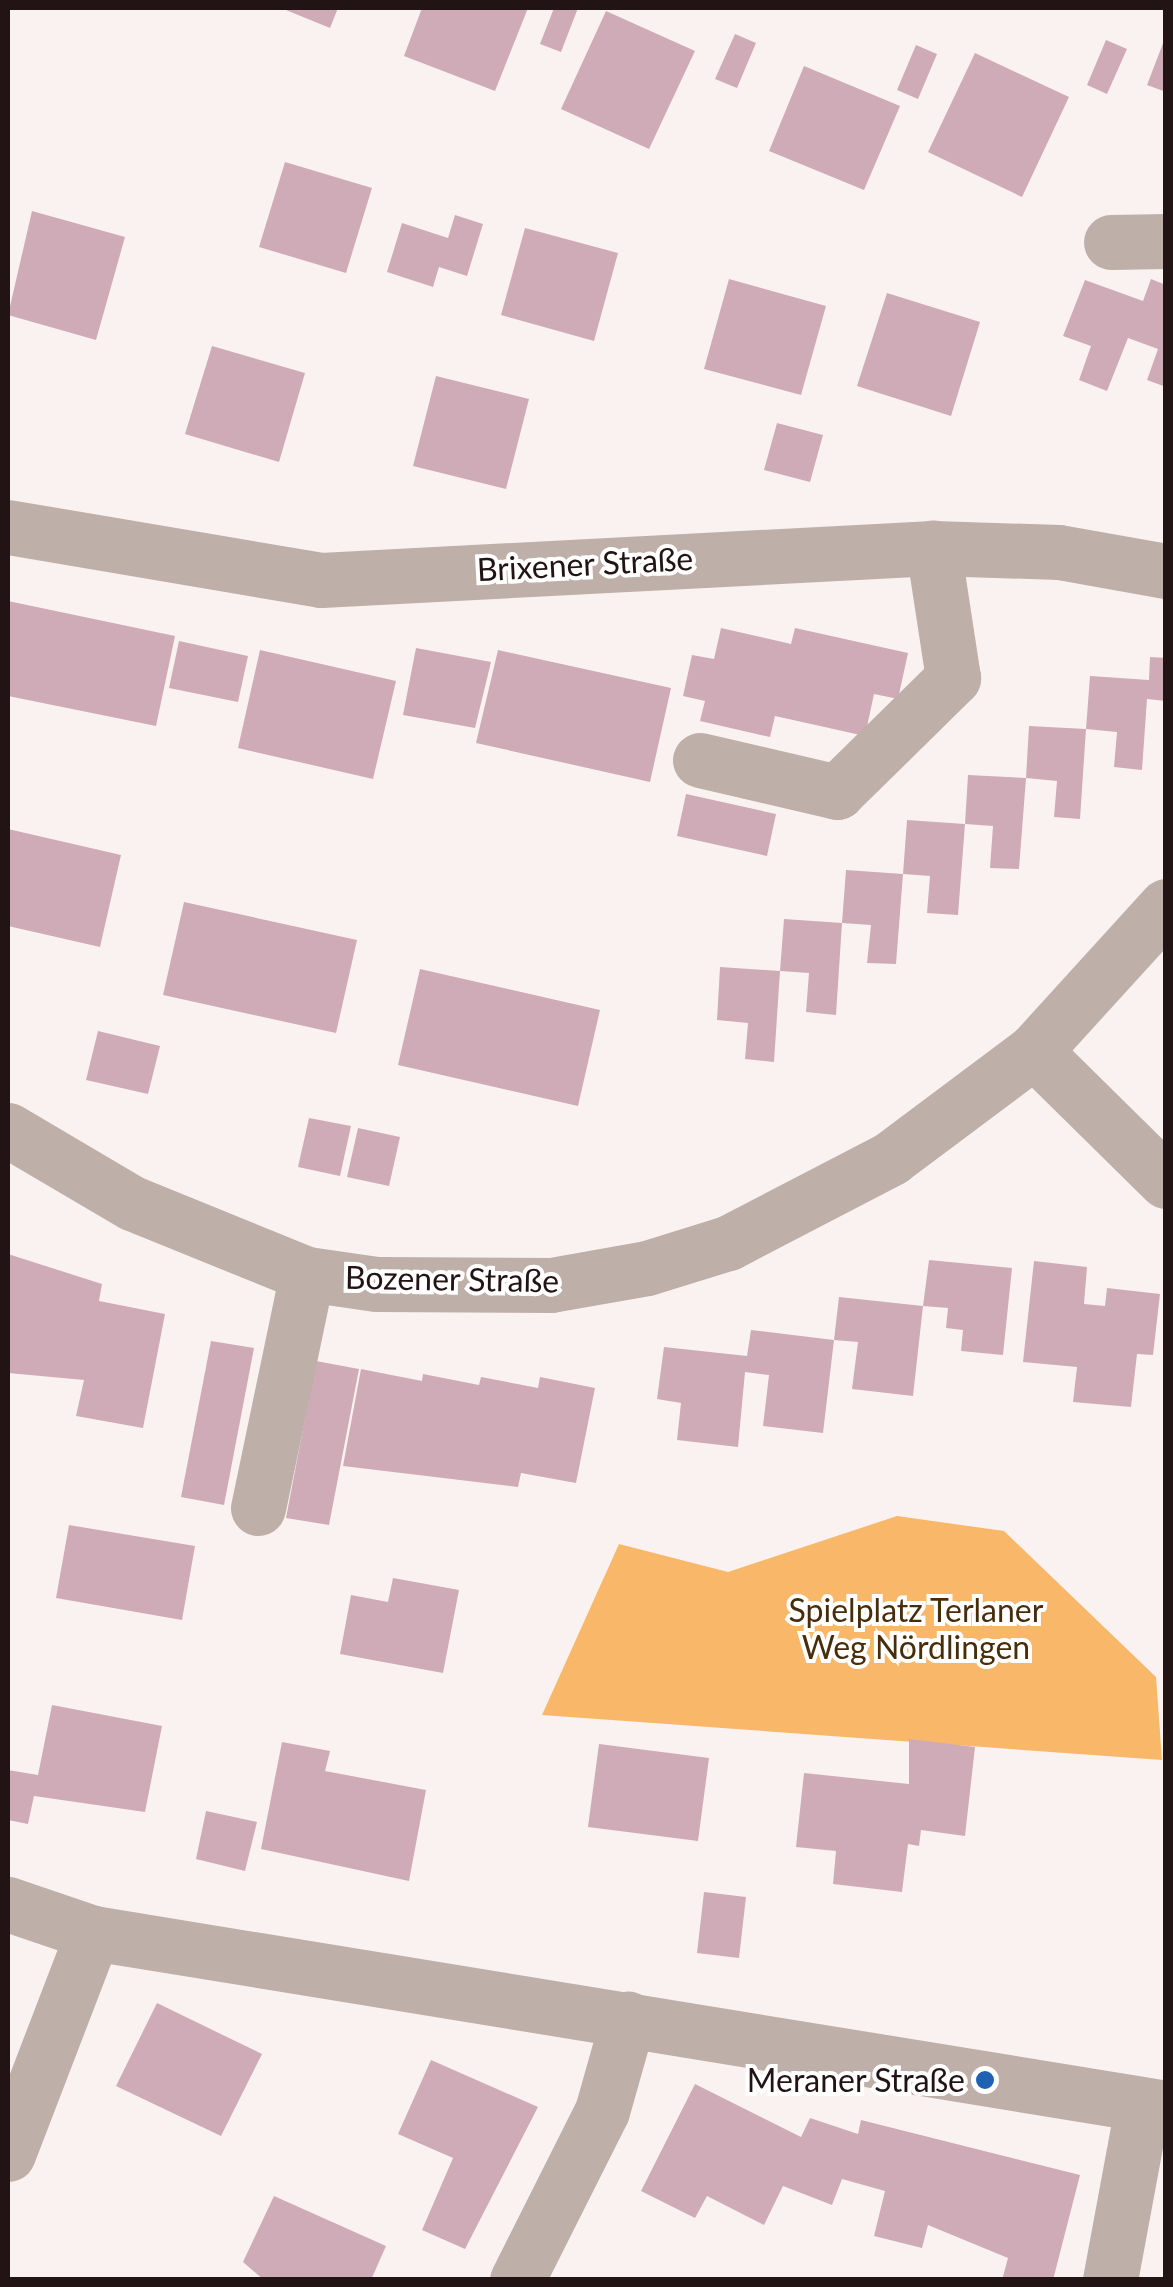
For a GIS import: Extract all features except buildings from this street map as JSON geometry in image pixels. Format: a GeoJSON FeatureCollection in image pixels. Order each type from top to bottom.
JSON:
{"type":"FeatureCollection","features":[{"type":"Feature","properties":{"kind":"street"},"geometry":{"type":"LineString","coordinates":[[1112,242],[1166,242]]}},
{"type":"Feature","properties":{"kind":"street","name":"Brixener Straße"},"geometry":{"type":"LineString","coordinates":[[8,527],[321,580],[933,548],[1059,552],[1166,571]]}},
{"type":"Feature","properties":{"kind":"street"},"geometry":{"type":"LineString","coordinates":[[700,760],[836,792],[954,678],[933,548]]}},
{"type":"Feature","properties":{"kind":"street","name":"Bozener Straße"},"geometry":{"type":"LineString","coordinates":[[8,1130],[132,1202],[307,1274],[376,1284],[551,1285],[647,1268],[821,1200],[1034,1051],[1166,906]]}},
{"type":"Feature","properties":{"kind":"street"},"geometry":{"type":"LineString","coordinates":[[1034,1051],[1166,1181]]}},
{"type":"Feature","properties":{"kind":"street"},"geometry":{"type":"LineString","coordinates":[[258,1508],[307,1274]]}},
{"type":"Feature","properties":{"kind":"street"},"geometry":{"type":"LineString","coordinates":[[8,1904],[92,1933],[1154,2108],[1110,2280]]}},
{"type":"Feature","properties":{"kind":"street"},"geometry":{"type":"LineString","coordinates":[[8,2154],[92,1933]]}},
{"type":"Feature","properties":{"kind":"street"},"geometry":{"type":"LineString","coordinates":[[517,2280],[602,2111],[628,2019]]}},
{"type":"Feature","properties":{"kind":"green space","name":"Spielplatz Terlaner Weg Nördlingen"},"geometry":{"type":"Polygon","coordinates":[[[897,1516],[1004,1531],[1156,1677],[1162,1760],[542,1715],[619,1544],[728,1572],[897,1516]]]}},
{"type":"Feature","properties":{"kind":"place","name":"Meraner Straße"},"geometry":{"type":"Point","coordinates":[985,2080]}}]}
